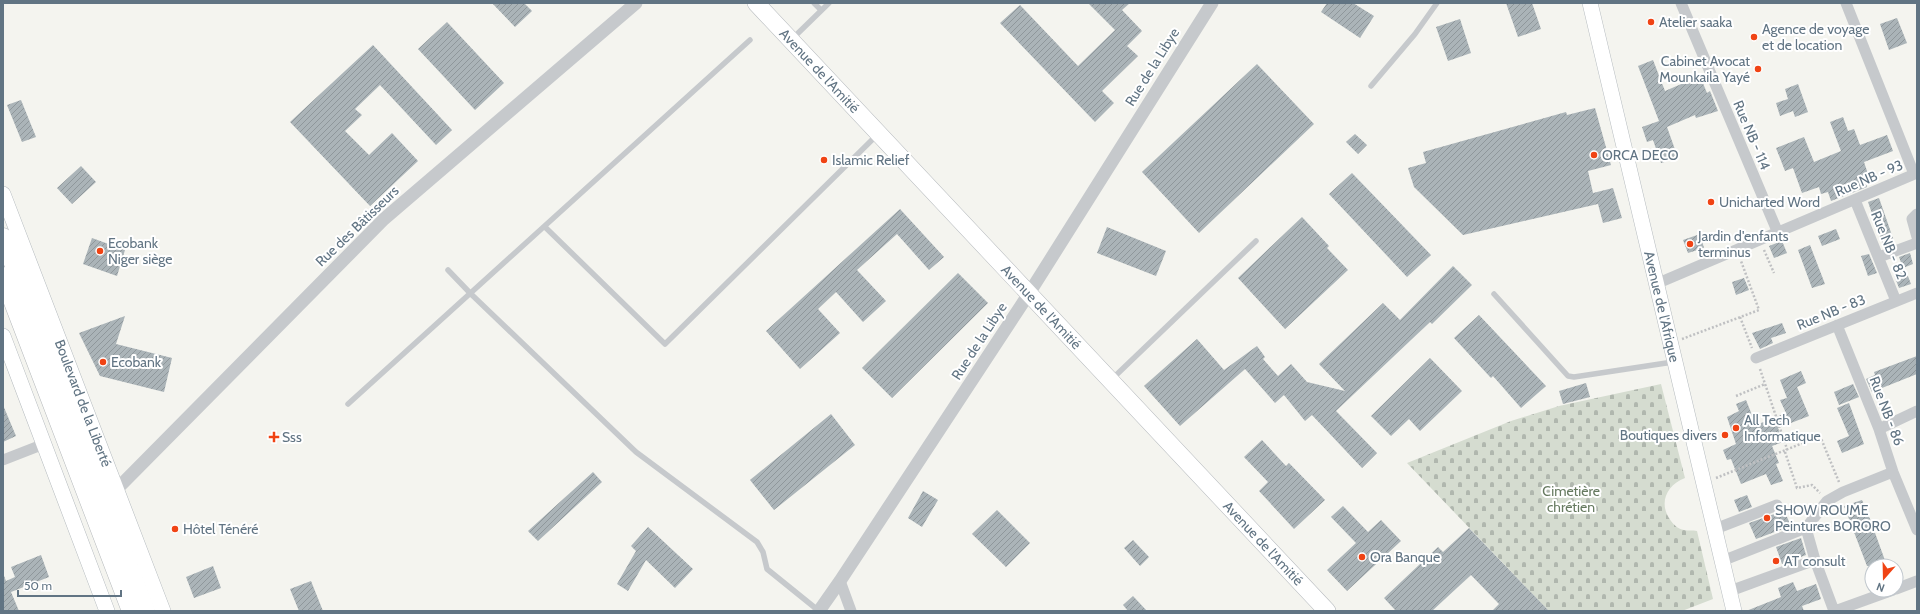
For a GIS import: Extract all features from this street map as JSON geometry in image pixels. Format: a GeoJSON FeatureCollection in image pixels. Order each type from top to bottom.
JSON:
{"type":"FeatureCollection","features":[{"type":"Feature","properties":{"kind":"highway","name":"Boulevard de la Liberté"},"geometry":{"type":"LineString","coordinates":[[3,237],[146,611]]}},
{"type":"Feature","properties":{"kind":"highway","name":"Boulevard de la Liberté"},"geometry":{"type":"LineString","coordinates":[[3,276],[131,611]]}},
{"type":"Feature","properties":{"kind":"main road","name":"Avenue de l'Amitié"},"geometry":{"type":"LineString","coordinates":[[756,3],[792,39],[1028,295],[1327,611]]}},
{"type":"Feature","properties":{"kind":"main road","name":"Avenue de l'Afrique"},"geometry":{"type":"LineString","coordinates":[[1590,3],[1734,611]]}},
{"type":"Feature","properties":{"kind":"main road","name":"Boulevard de la Liberté"},"geometry":{"type":"LineString","coordinates":[[3,194],[163,611]]}},
{"type":"Feature","properties":{"kind":"main road"},"geometry":{"type":"LineString","coordinates":[[3,336],[107,611]]}},
{"type":"Feature","properties":{"kind":"street","name":"Rue des Bâtisseurs"},"geometry":{"type":"LineString","coordinates":[[116,490],[384,219],[636,3]]}},
{"type":"Feature","properties":{"kind":"street","name":"Rue de la Libye"},"geometry":{"type":"LineString","coordinates":[[819,611],[1028,295],[1212,3]]}},
{"type":"Feature","properties":{"kind":"street","name":"Rue NB - 114"},"geometry":{"type":"LineString","coordinates":[[1681,3],[1778,234]]}},
{"type":"Feature","properties":{"kind":"street"},"geometry":{"type":"LineString","coordinates":[[1846,3],[1916,174]]}},
{"type":"Feature","properties":{"kind":"street","name":"Rue NB - 93"},"geometry":{"type":"LineString","coordinates":[[1656,284],[1778,234],[1916,174]]}},
{"type":"Feature","properties":{"kind":"street","name":"Rue NB - 82"},"geometry":{"type":"LineString","coordinates":[[1855,200],[1896,301]]}},
{"type":"Feature","properties":{"kind":"street"},"geometry":{"type":"LineString","coordinates":[[1917,214],[1912,219],[1917,237]]}},
{"type":"Feature","properties":{"kind":"street"},"geometry":{"type":"LineString","coordinates":[[1879,257],[1917,243]]}},
{"type":"Feature","properties":{"kind":"street","name":"Rue NB - 83"},"geometry":{"type":"LineString","coordinates":[[1756,358],[1917,293]]}},
{"type":"Feature","properties":{"kind":"street","name":"Rue NB - 86"},"geometry":{"type":"LineString","coordinates":[[1836,326],[1879,429],[1893,472],[1917,530]]}},
{"type":"Feature","properties":{"kind":"street"},"geometry":{"type":"LineString","coordinates":[[1879,429],[1917,411]]}},
{"type":"Feature","properties":{"kind":"street"},"geometry":{"type":"LineString","coordinates":[[3,460],[44,444]]}},
{"type":"Feature","properties":{"kind":"street"},"geometry":{"type":"LineString","coordinates":[[1722,561],[1806,528],[1827,501],[1843,492],[1893,472]]}},
{"type":"Feature","properties":{"kind":"street"},"geometry":{"type":"LineString","coordinates":[[1715,529],[1778,505]]}},
{"type":"Feature","properties":{"kind":"street"},"geometry":{"type":"LineString","coordinates":[[1806,528],[1815,560],[1835,611],[1871,598]]}},
{"type":"Feature","properties":{"kind":"street"},"geometry":{"type":"LineString","coordinates":[[1730,591],[1815,560]]}},
{"type":"Feature","properties":{"kind":"street"},"geometry":{"type":"LineString","coordinates":[[840,581],[851,611]]}},
{"type":"Feature","properties":{"kind":"street"},"geometry":{"type":"LineString","coordinates":[[1904,586],[1917,581]]}},
{"type":"Feature","properties":{"kind":"lane"},"geometry":{"type":"LineString","coordinates":[[814,3],[821,10]]}},
{"type":"Feature","properties":{"kind":"lane"},"geometry":{"type":"LineString","coordinates":[[792,39],[829,3]]}},
{"type":"Feature","properties":{"kind":"lane"},"geometry":{"type":"LineString","coordinates":[[1371,86],[1415,34],[1436,3]]}},
{"type":"Feature","properties":{"kind":"lane"},"geometry":{"type":"LineString","coordinates":[[348,404],[750,40]]}},
{"type":"Feature","properties":{"kind":"lane"},"geometry":{"type":"LineString","coordinates":[[545,227],[665,344],[879,133]]}},
{"type":"Feature","properties":{"kind":"lane"},"geometry":{"type":"LineString","coordinates":[[1110,381],[1256,241]]}},
{"type":"Feature","properties":{"kind":"lane"},"geometry":{"type":"LineString","coordinates":[[448,270],[471,294],[636,452],[757,542],[763,552],[767,569],[819,611]]}},
{"type":"Feature","properties":{"kind":"lane"},"geometry":{"type":"LineString","coordinates":[[1494,294],[1568,376],[1574,377],[1674,362]]}},
{"type":"Feature","properties":{"kind":"path"},"geometry":{"type":"LineString","coordinates":[[1760,241],[1774,273]]}},
{"type":"Feature","properties":{"kind":"path"},"geometry":{"type":"LineString","coordinates":[[1670,344],[1760,310],[1737,251]]}},
{"type":"Feature","properties":{"kind":"path"},"geometry":{"type":"LineString","coordinates":[[1740,317],[1756,358],[1787,449],[1785,452],[1798,488],[1812,485],[1827,501]]}},
{"type":"Feature","properties":{"kind":"path"},"geometry":{"type":"LineString","coordinates":[[1736,396],[1764,384]]}},
{"type":"Feature","properties":{"kind":"path"},"geometry":{"type":"LineString","coordinates":[[1704,482],[1820,436],[1843,492]]}},
{"type":"Feature","properties":{"kind":"green space","name":"Cimetière chrétien"},"geometry":{"type":"Polygon","coordinates":[[[1661,384],[1685,478],[1678,481],[1669,490],[1666,496],[1665,508],[1667,515],[1676,527],[1684,530],[1697,531],[1713,599],[1682,611],[1549,611],[1407,463],[1511,421],[1559,406],[1661,384]]]}},
{"type":"Feature","properties":{"kind":"building"},"geometry":{"type":"Polygon","coordinates":[[[492,3],[524,3],[532,11],[515,27],[492,3]]]}},
{"type":"Feature","properties":{"kind":"building"},"geometry":{"type":"Polygon","coordinates":[[[1088,3],[1130,3],[1122,10],[1142,31],[1127,46],[1138,56],[1102,91],[1114,103],[1095,122],[1000,23],[1020,5],[1078,66],[1115,30],[1088,3]]]}},
{"type":"Feature","properties":{"kind":"building"},"geometry":{"type":"Polygon","coordinates":[[[1327,3],[1353,3],[1374,16],[1360,38],[1321,12],[1327,3]]]}},
{"type":"Feature","properties":{"kind":"building"},"geometry":{"type":"Polygon","coordinates":[[[1506,3],[1532,3],[1541,29],[1518,37],[1506,3]]]}},
{"type":"Feature","properties":{"kind":"building"},"geometry":{"type":"Polygon","coordinates":[[[1897,18],[1907,43],[1889,50],[1880,24],[1897,18]]]}},
{"type":"Feature","properties":{"kind":"building"},"geometry":{"type":"Polygon","coordinates":[[[1460,19],[1471,53],[1448,61],[1436,27],[1460,19]]]}},
{"type":"Feature","properties":{"kind":"building"},"geometry":{"type":"Polygon","coordinates":[[[447,22],[504,83],[475,110],[418,49],[447,22]]]}},
{"type":"Feature","properties":{"kind":"building"},"geometry":{"type":"Polygon","coordinates":[[[373,45],[452,130],[436,145],[380,85],[355,109],[362,115],[345,131],[369,155],[392,133],[418,161],[370,206],[290,122],[373,45]]]}},
{"type":"Feature","properties":{"kind":"building"},"geometry":{"type":"Polygon","coordinates":[[[1653,60],[1665,91],[1700,76],[1707,93],[1710,91],[1718,111],[1696,118],[1695,115],[1667,127],[1678,158],[1661,163],[1653,140],[1647,142],[1642,127],[1659,121],[1638,66],[1653,60]]]}},
{"type":"Feature","properties":{"kind":"building"},"geometry":{"type":"Polygon","coordinates":[[[1257,64],[1314,124],[1199,233],[1142,172],[1257,64]]]}},
{"type":"Feature","properties":{"kind":"building"},"geometry":{"type":"Polygon","coordinates":[[[1798,84],[1808,112],[1795,117],[1793,111],[1780,116],[1776,103],[1788,99],[1785,89],[1798,84]]]}},
{"type":"Feature","properties":{"kind":"building"},"geometry":{"type":"Polygon","coordinates":[[[21,100],[36,137],[22,142],[7,105],[21,100]]]}},
{"type":"Feature","properties":{"kind":"building"},"geometry":{"type":"Polygon","coordinates":[[[1595,108],[1611,165],[1588,171],[1593,193],[1613,188],[1622,218],[1603,223],[1598,204],[1463,235],[1414,187],[1408,168],[1426,163],[1423,152],[1566,112],[1567,115],[1595,108]]]}},
{"type":"Feature","properties":{"kind":"building"},"geometry":{"type":"Polygon","coordinates":[[[1843,117],[1848,131],[1854,129],[1860,145],[1887,135],[1893,151],[1864,162],[1869,177],[1864,178],[1867,187],[1831,201],[1828,192],[1821,194],[1819,187],[1802,193],[1793,168],[1785,171],[1776,148],[1804,137],[1814,162],[1841,151],[1830,122],[1843,117]]]}},
{"type":"Feature","properties":{"kind":"building"},"geometry":{"type":"Polygon","coordinates":[[[1355,134],[1367,145],[1358,154],[1346,142],[1355,134]]]}},
{"type":"Feature","properties":{"kind":"building"},"geometry":{"type":"Polygon","coordinates":[[[81,166],[96,182],[72,204],[57,188],[81,166]]]}},
{"type":"Feature","properties":{"kind":"building"},"geometry":{"type":"Polygon","coordinates":[[[1352,173],[1431,255],[1407,277],[1329,194],[1352,173]]]}},
{"type":"Feature","properties":{"kind":"building"},"geometry":{"type":"Polygon","coordinates":[[[1879,198],[1895,244],[1884,248],[1868,202],[1879,198]]]}},
{"type":"Feature","properties":{"kind":"building"},"geometry":{"type":"Polygon","coordinates":[[[900,209],[944,257],[929,270],[897,234],[857,270],[886,301],[863,322],[836,292],[818,309],[840,333],[800,369],[766,331],[900,209]]]}},
{"type":"Feature","properties":{"kind":"building"},"geometry":{"type":"Polygon","coordinates":[[[1302,217],[1329,246],[1327,248],[1348,270],[1285,329],[1238,278],[1302,217]]]}},
{"type":"Feature","properties":{"kind":"building"},"geometry":{"type":"Polygon","coordinates":[[[1107,227],[1166,251],[1156,276],[1097,253],[1107,227]]]}},
{"type":"Feature","properties":{"kind":"building"},"geometry":{"type":"Polygon","coordinates":[[[1836,229],[1840,239],[1822,246],[1818,236],[1836,229]]]}},
{"type":"Feature","properties":{"kind":"building"},"geometry":{"type":"Polygon","coordinates":[[[1700,234],[1704,248],[1688,253],[1683,240],[1700,234]]]}},
{"type":"Feature","properties":{"kind":"building"},"geometry":{"type":"Polygon","coordinates":[[[92,238],[125,250],[117,276],[83,264],[92,238]]]}},
{"type":"Feature","properties":{"kind":"building"},"geometry":{"type":"Polygon","coordinates":[[[1782,241],[1787,253],[1774,258],[1769,246],[1782,241]]]}},
{"type":"Feature","properties":{"kind":"building"},"geometry":{"type":"Polygon","coordinates":[[[1810,245],[1825,284],[1812,288],[1798,250],[1810,245]]]}},
{"type":"Feature","properties":{"kind":"building"},"geometry":{"type":"Polygon","coordinates":[[[1910,253],[1913,264],[1903,268],[1899,257],[1910,253]]]}},
{"type":"Feature","properties":{"kind":"building"},"geometry":{"type":"Polygon","coordinates":[[[1869,254],[1877,273],[1868,276],[1861,256],[1869,254]]]}},
{"type":"Feature","properties":{"kind":"building"},"geometry":{"type":"Polygon","coordinates":[[[1453,266],[1472,285],[1432,324],[1430,322],[1336,411],[1377,453],[1362,468],[1312,415],[1305,421],[1284,395],[1275,403],[1245,369],[1180,426],[1144,386],[1197,339],[1224,370],[1257,346],[1265,357],[1263,359],[1278,376],[1291,364],[1307,382],[1345,391],[1319,364],[1383,303],[1400,320],[1453,266]]]}},
{"type":"Feature","properties":{"kind":"building"},"geometry":{"type":"Polygon","coordinates":[[[1906,271],[1911,284],[1899,288],[1894,275],[1906,271]]]}},
{"type":"Feature","properties":{"kind":"building"},"geometry":{"type":"Polygon","coordinates":[[[958,273],[988,303],[892,398],[862,368],[958,273]]]}},
{"type":"Feature","properties":{"kind":"building"},"geometry":{"type":"Polygon","coordinates":[[[1744,278],[1749,290],[1736,295],[1732,282],[1744,278]]]}},
{"type":"Feature","properties":{"kind":"building"},"geometry":{"type":"Polygon","coordinates":[[[1479,315],[1546,386],[1521,408],[1493,376],[1491,378],[1454,338],[1479,315]]]}},
{"type":"Feature","properties":{"kind":"building"},"geometry":{"type":"Polygon","coordinates":[[[125,316],[116,344],[172,358],[164,392],[100,376],[79,333],[125,316]]]}},
{"type":"Feature","properties":{"kind":"building"},"geometry":{"type":"Polygon","coordinates":[[[1782,323],[1786,333],[1771,338],[1773,343],[1760,349],[1752,333],[1782,323]]]}},
{"type":"Feature","properties":{"kind":"building"},"geometry":{"type":"Polygon","coordinates":[[[1917,356],[1917,374],[1872,392],[1866,379],[1875,375],[1874,372],[1917,356]]]}},
{"type":"Feature","properties":{"kind":"building"},"geometry":{"type":"Polygon","coordinates":[[[1430,358],[1462,391],[1420,431],[1409,419],[1391,436],[1371,416],[1430,358]]]}},
{"type":"Feature","properties":{"kind":"building"},"geometry":{"type":"Polygon","coordinates":[[[1801,371],[1806,383],[1797,387],[1809,416],[1778,428],[1783,442],[1772,446],[1779,463],[1776,464],[1783,481],[1771,485],[1766,474],[1741,484],[1731,459],[1727,460],[1723,450],[1736,444],[1727,417],[1739,411],[1736,404],[1746,400],[1756,425],[1786,413],[1780,400],[1787,398],[1780,380],[1801,371]]]}},
{"type":"Feature","properties":{"kind":"building"},"geometry":{"type":"Polygon","coordinates":[[[1586,383],[1590,397],[1563,404],[1559,391],[1586,383]]]}},
{"type":"Feature","properties":{"kind":"building"},"geometry":{"type":"Polygon","coordinates":[[[1853,384],[1859,397],[1839,405],[1834,392],[1853,384]]]}},
{"type":"Feature","properties":{"kind":"building"},"geometry":{"type":"Polygon","coordinates":[[[1849,403],[1864,444],[1842,453],[1837,441],[1849,436],[1837,408],[1849,403]]]}},
{"type":"Feature","properties":{"kind":"building"},"geometry":{"type":"Polygon","coordinates":[[[3,405],[16,436],[3,442],[3,405]]]}},
{"type":"Feature","properties":{"kind":"building"},"geometry":{"type":"Polygon","coordinates":[[[831,414],[855,445],[774,510],[750,480],[831,414]]]}},
{"type":"Feature","properties":{"kind":"building"},"geometry":{"type":"Polygon","coordinates":[[[1262,440],[1286,466],[1289,463],[1325,500],[1294,529],[1259,491],[1268,482],[1244,457],[1262,440]]]}},
{"type":"Feature","properties":{"kind":"building"},"geometry":{"type":"Polygon","coordinates":[[[593,472],[602,482],[538,541],[528,531],[593,472]]]}},
{"type":"Feature","properties":{"kind":"building"},"geometry":{"type":"Polygon","coordinates":[[[923,491],[938,500],[922,527],[908,518],[923,491]]]}},
{"type":"Feature","properties":{"kind":"building"},"geometry":{"type":"Polygon","coordinates":[[[1747,495],[1752,507],[1739,512],[1734,500],[1747,495]]]}},
{"type":"Feature","properties":{"kind":"building"},"geometry":{"type":"Polygon","coordinates":[[[1862,500],[1884,558],[1864,558],[1844,506],[1862,500]]]}},
{"type":"Feature","properties":{"kind":"building"},"geometry":{"type":"Polygon","coordinates":[[[1343,506],[1368,532],[1381,520],[1401,541],[1347,591],[1327,570],[1356,543],[1331,517],[1343,506]]]}},
{"type":"Feature","properties":{"kind":"building"},"geometry":{"type":"Polygon","coordinates":[[[1783,508],[1791,526],[1756,539],[1749,523],[1780,512],[1783,508]]]}},
{"type":"Feature","properties":{"kind":"building"},"geometry":{"type":"Polygon","coordinates":[[[997,510],[1030,543],[1006,567],[972,534],[997,510]]]}},
{"type":"Feature","properties":{"kind":"building"},"geometry":{"type":"Polygon","coordinates":[[[648,527],[693,569],[675,588],[646,560],[628,591],[617,584],[636,551],[631,546],[648,527]]]}},
{"type":"Feature","properties":{"kind":"building"},"geometry":{"type":"Polygon","coordinates":[[[1469,528],[1549,611],[1492,611],[1499,604],[1471,575],[1432,611],[1396,611],[1384,598],[1438,547],[1443,552],[1469,528]]]}},
{"type":"Feature","properties":{"kind":"building"},"geometry":{"type":"Polygon","coordinates":[[[1801,538],[1806,555],[1782,564],[1776,547],[1801,538]]]}},
{"type":"Feature","properties":{"kind":"building"},"geometry":{"type":"Polygon","coordinates":[[[1133,540],[1149,557],[1140,566],[1124,548],[1133,540]]]}},
{"type":"Feature","properties":{"kind":"building"},"geometry":{"type":"Polygon","coordinates":[[[41,555],[49,577],[11,592],[19,611],[3,611],[3,573],[6,581],[15,577],[11,567],[41,555]]]}},
{"type":"Feature","properties":{"kind":"building"},"geometry":{"type":"Polygon","coordinates":[[[213,566],[221,588],[194,598],[186,577],[213,566]]]}},
{"type":"Feature","properties":{"kind":"building"},"geometry":{"type":"Polygon","coordinates":[[[311,581],[323,611],[299,611],[290,589],[311,581]]]}},
{"type":"Feature","properties":{"kind":"building"},"geometry":{"type":"Polygon","coordinates":[[[1793,582],[1797,591],[1816,584],[1821,599],[1802,606],[1804,611],[1746,611],[1781,597],[1778,588],[1793,582]]]}},
{"type":"Feature","properties":{"kind":"building"},"geometry":{"type":"Polygon","coordinates":[[[1133,596],[1147,611],[1128,611],[1123,605],[1133,596]]]}},
{"type":"Feature","properties":{"kind":"place","name":"Atelier saaka"},"geometry":{"type":"Point","coordinates":[1651,22]}},
{"type":"Feature","properties":{"kind":"place","name":"Agence de voyage et de location"},"geometry":{"type":"Point","coordinates":[1754,37]}},
{"type":"Feature","properties":{"kind":"place","name":"Cabinet Avocat Mounkaila Yayé"},"geometry":{"type":"Point","coordinates":[1758,69]}},
{"type":"Feature","properties":{"kind":"place","name":"ORCA DECO"},"geometry":{"type":"Point","coordinates":[1594,155]}},
{"type":"Feature","properties":{"kind":"place","name":"Islamic Relief"},"geometry":{"type":"Point","coordinates":[824,160]}},
{"type":"Feature","properties":{"kind":"place","name":"Unicharted Word"},"geometry":{"type":"Point","coordinates":[1711,202]}},
{"type":"Feature","properties":{"kind":"place","name":"Jardin d'enfants terminus"},"geometry":{"type":"Point","coordinates":[1690,244]}},
{"type":"Feature","properties":{"kind":"place","name":"Ecobank Niger siège"},"geometry":{"type":"Point","coordinates":[100,251]}},
{"type":"Feature","properties":{"kind":"place","name":"Ecobank"},"geometry":{"type":"Point","coordinates":[103,362]}},
{"type":"Feature","properties":{"kind":"place","name":"All Tech Informatique"},"geometry":{"type":"Point","coordinates":[1736,428]}},
{"type":"Feature","properties":{"kind":"place","name":"Boutiques divers"},"geometry":{"type":"Point","coordinates":[1725,435]}},
{"type":"Feature","properties":{"kind":"place","name":"Sss"},"geometry":{"type":"Point","coordinates":[274,437]}},
{"type":"Feature","properties":{"kind":"place","name":"SHOW ROUME Peintures BORORO"},"geometry":{"type":"Point","coordinates":[1767,518]}},
{"type":"Feature","properties":{"kind":"place","name":"Hôtel Ténéré"},"geometry":{"type":"Point","coordinates":[175,529]}},
{"type":"Feature","properties":{"kind":"place","name":"Ora Banque"},"geometry":{"type":"Point","coordinates":[1362,557]}},
{"type":"Feature","properties":{"kind":"place","name":"AT consult"},"geometry":{"type":"Point","coordinates":[1776,561]}}]}
